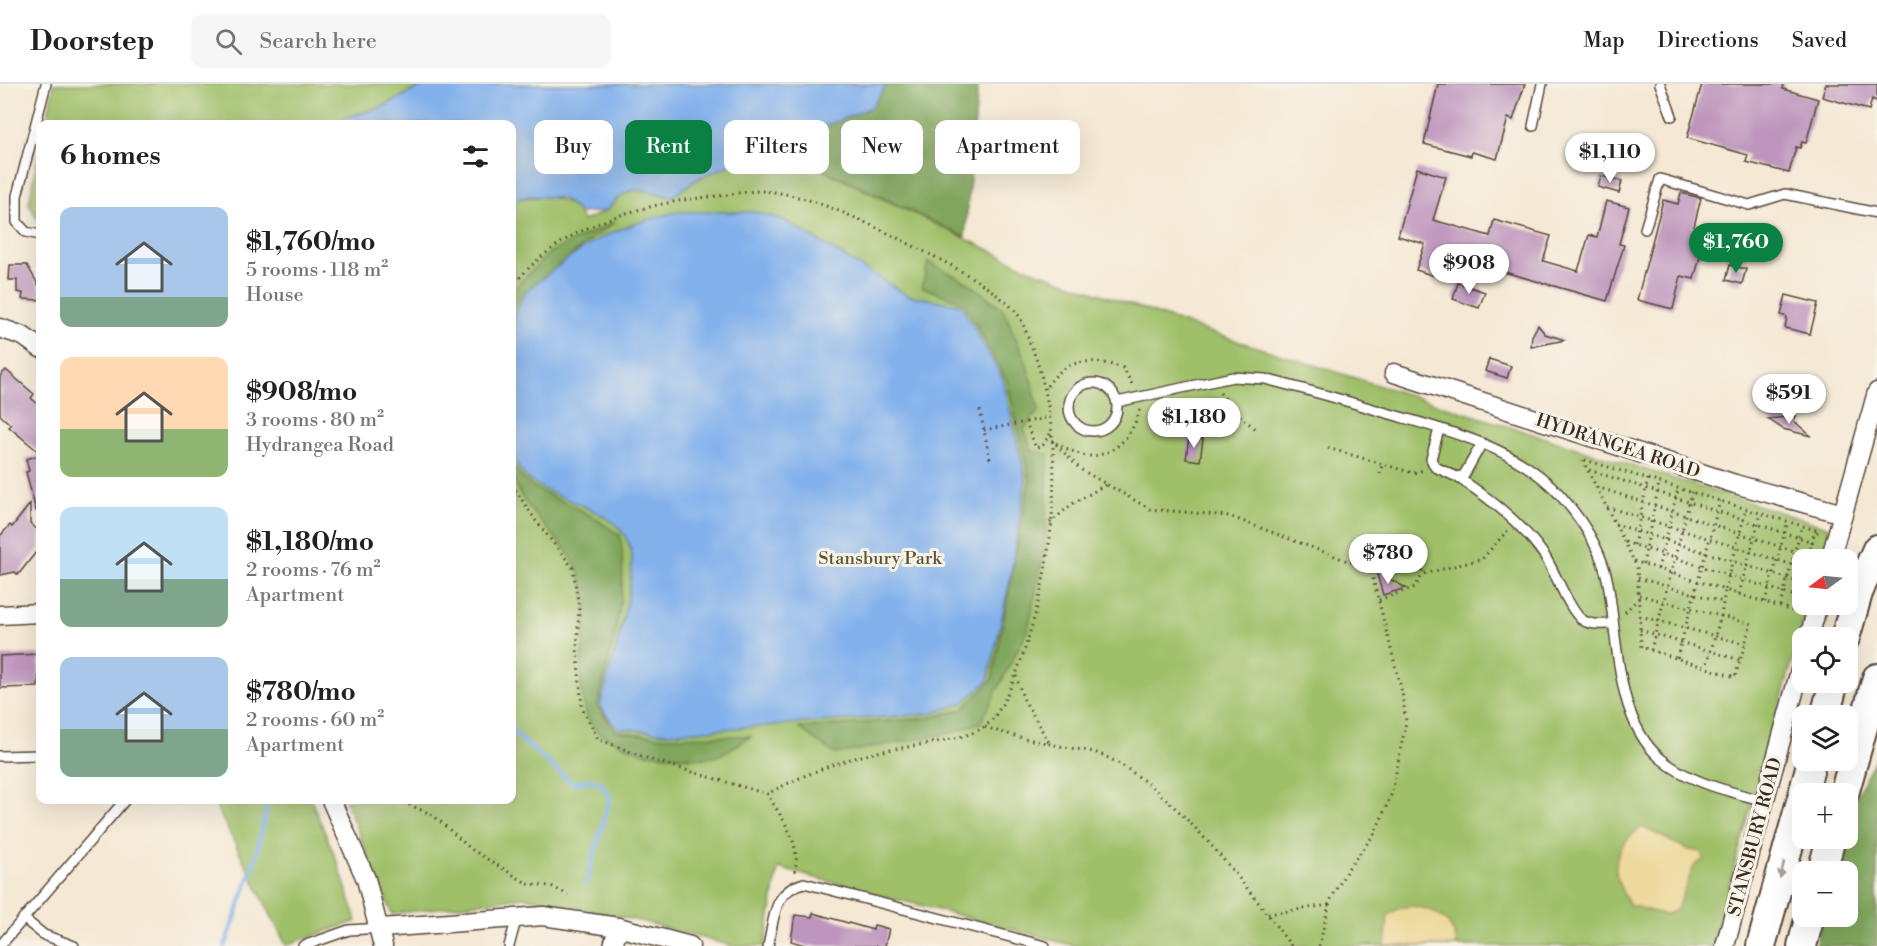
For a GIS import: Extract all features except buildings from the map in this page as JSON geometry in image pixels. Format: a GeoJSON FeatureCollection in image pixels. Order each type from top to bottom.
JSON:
{"type":"FeatureCollection","features":[{"type":"Feature","properties":{"kind":"main road"},"geometry":{"type":"LineString","coordinates":[[1848,627],[1858,593],[1877,549]]}},
{"type":"Feature","properties":{"kind":"main road"},"geometry":{"type":"LineString","coordinates":[[1847,783],[1877,678]]}},
{"type":"Feature","properties":{"kind":"main road"},"geometry":{"type":"LineString","coordinates":[[1761,946],[1792,834]]}},
{"type":"Feature","properties":{"kind":"main road"},"geometry":{"type":"LineString","coordinates":[[1802,946],[1807,927]]}},
{"type":"Feature","properties":{"kind":"street"},"geometry":{"type":"LineString","coordinates":[[0,328],[22,336],[36,345]]}},
{"type":"Feature","properties":{"kind":"street","name":"HYDRANGEA ROAD"},"geometry":{"type":"LineString","coordinates":[[1394,373],[1735,484],[1843,514]]}},
{"type":"Feature","properties":{"kind":"street"},"geometry":{"type":"LineString","coordinates":[[1833,549],[1877,392]]}},
{"type":"Feature","properties":{"kind":"street"},"geometry":{"type":"LineString","coordinates":[[0,615],[36,613]]}},
{"type":"Feature","properties":{"kind":"street","name":"STANSBURY ROAD"},"geometry":{"type":"LineString","coordinates":[[1725,946],[1794,693]]}},
{"type":"Feature","properties":{"kind":"street"},"geometry":{"type":"LineString","coordinates":[[333,804],[366,879],[381,928],[383,946]]}},
{"type":"Feature","properties":{"kind":"street"},"geometry":{"type":"LineString","coordinates":[[381,928],[517,916],[562,918],[618,927],[690,946]]}},
{"type":"Feature","properties":{"kind":"street"},"geometry":{"type":"LineString","coordinates":[[613,946],[618,927]]}},
{"type":"Feature","properties":{"kind":"lane"},"geometry":{"type":"LineString","coordinates":[[37,120],[46,84]]}},
{"type":"Feature","properties":{"kind":"lane"},"geometry":{"type":"LineString","coordinates":[[1533,126],[1542,84]]}},
{"type":"Feature","properties":{"kind":"lane"},"geometry":{"type":"LineString","coordinates":[[1660,84],[1672,116]]}},
{"type":"Feature","properties":{"kind":"lane"},"geometry":{"type":"LineString","coordinates":[[36,123],[17,196],[17,222],[26,232],[36,234]]}},
{"type":"Feature","properties":{"kind":"lane"},"geometry":{"type":"LineString","coordinates":[[1645,229],[1660,179],[1749,205],[1785,194],[1877,213]]}},
{"type":"Feature","properties":{"kind":"lane"},"geometry":{"type":"LineString","coordinates":[[1117,402],[1233,377],[1265,379],[1482,442],[1530,469],[1560,495],[1585,527],[1604,570],[1631,716],[1640,734],[1649,746],[1676,769],[1696,780],[1764,801]]}},
{"type":"Feature","properties":{"kind":"lane"},"geometry":{"type":"LineString","coordinates":[[1090,383],[1100,383],[1109,389],[1117,402],[1112,422],[1104,429],[1093,431],[1079,426],[1072,419],[1068,409],[1072,394],[1080,386],[1090,383]]}},
{"type":"Feature","properties":{"kind":"lane"},"geometry":{"type":"LineString","coordinates":[[1439,429],[1431,459],[1435,467],[1457,477],[1492,500],[1515,522],[1543,554],[1580,618],[1596,624],[1613,624]]}},
{"type":"Feature","properties":{"kind":"lane"},"geometry":{"type":"LineString","coordinates":[[1457,477],[1464,475],[1482,442]]}},
{"type":"Feature","properties":{"kind":"lane"},"geometry":{"type":"LineString","coordinates":[[0,756],[36,755]]}},
{"type":"Feature","properties":{"kind":"lane"},"geometry":{"type":"LineString","coordinates":[[0,946],[122,804]]}},
{"type":"Feature","properties":{"kind":"lane"},"geometry":{"type":"LineString","coordinates":[[768,946],[781,895],[789,887],[804,883],[1045,946]]}},
{"type":"Feature","properties":{"kind":"lane"},"geometry":{"type":"LineString","coordinates":[[509,946],[517,916]]}},
{"type":"Feature","properties":{"kind":"lane"},"geometry":{"type":"LineString","coordinates":[[23,918],[44,935],[69,946]]}},
{"type":"Feature","properties":{"kind":"lane"},"geometry":{"type":"LineString","coordinates":[[303,946],[349,930],[381,928]]}},
{"type":"Feature","properties":{"kind":"path"},"geometry":{"type":"LineString","coordinates":[[516,283],[549,249],[590,227],[633,209],[703,197],[763,191],[825,205],[937,258],[988,289],[1019,316],[1046,387],[1050,417],[1052,440],[1050,549],[1032,632],[1016,674],[996,713],[985,727],[953,737],[868,754],[792,781],[767,794]]}},
{"type":"Feature","properties":{"kind":"path"},"geometry":{"type":"LineString","coordinates":[[1046,387],[1057,372],[1065,368],[1083,361],[1105,362],[1123,368],[1139,399],[1140,410],[1133,430],[1122,444],[1087,456],[1052,440]]}},
{"type":"Feature","properties":{"kind":"path"},"geometry":{"type":"LineString","coordinates":[[1209,395],[1220,393],[1242,418],[1256,429]]}},
{"type":"Feature","properties":{"kind":"path"},"geometry":{"type":"LineString","coordinates":[[1140,410],[1151,407]]}},
{"type":"Feature","properties":{"kind":"path"},"geometry":{"type":"LineString","coordinates":[[980,410],[990,460]]}},
{"type":"Feature","properties":{"kind":"path"},"geometry":{"type":"LineString","coordinates":[[984,430],[1050,417]]}},
{"type":"Feature","properties":{"kind":"path"},"geometry":{"type":"LineString","coordinates":[[1026,422],[1036,448],[1043,445],[1051,432]]}},
{"type":"Feature","properties":{"kind":"path"},"geometry":{"type":"LineString","coordinates":[[1052,440],[1080,469],[1150,510],[1229,516],[1257,524],[1345,560],[1370,567],[1418,556],[1423,574]]}},
{"type":"Feature","properties":{"kind":"path"},"geometry":{"type":"LineString","coordinates":[[1328,448],[1413,473],[1435,467]]}},
{"type":"Feature","properties":{"kind":"path"},"geometry":{"type":"LineString","coordinates":[[1639,597],[1750,624],[1735,677],[1641,647],[1638,578],[1634,561],[1582,459],[1819,531],[1810,549]]}},
{"type":"Feature","properties":{"kind":"path"},"geometry":{"type":"LineString","coordinates":[[1380,474],[1382,465]]}},
{"type":"Feature","properties":{"kind":"path"},"geometry":{"type":"LineString","coordinates":[[1588,470],[1812,542]]}},
{"type":"Feature","properties":{"kind":"path"},"geometry":{"type":"LineString","coordinates":[[1634,545],[1648,479]]}},
{"type":"Feature","properties":{"kind":"path"},"geometry":{"type":"LineString","coordinates":[[1643,564],[1659,482]]}},
{"type":"Feature","properties":{"kind":"path"},"geometry":{"type":"LineString","coordinates":[[1050,523],[1072,504],[1107,484]]}},
{"type":"Feature","properties":{"kind":"path"},"geometry":{"type":"LineString","coordinates":[[1597,487],[1792,550]]}},
{"type":"Feature","properties":{"kind":"path"},"geometry":{"type":"LineString","coordinates":[[1658,569],[1678,488]]}},
{"type":"Feature","properties":{"kind":"path"},"geometry":{"type":"LineString","coordinates":[[516,490],[536,521],[573,568],[579,608],[577,649],[582,708],[598,739],[652,760],[767,794],[789,831],[795,849],[796,866],[789,887]]}},
{"type":"Feature","properties":{"kind":"path"},"geometry":{"type":"LineString","coordinates":[[1652,650],[1692,492]]}},
{"type":"Feature","properties":{"kind":"path"},"geometry":{"type":"LineString","coordinates":[[1677,658],[1720,501]]}},
{"type":"Feature","properties":{"kind":"path"},"geometry":{"type":"LineString","coordinates":[[1606,506],[1791,564]]}},
{"type":"Feature","properties":{"kind":"path"},"geometry":{"type":"LineString","coordinates":[[1706,667],[1721,616],[1725,590],[1746,509]]}},
{"type":"Feature","properties":{"kind":"path"},"geometry":{"type":"LineString","coordinates":[[1739,594],[1761,513]]}},
{"type":"Feature","properties":{"kind":"path"},"geometry":{"type":"LineString","coordinates":[[1765,602],[1788,521]]}},
{"type":"Feature","properties":{"kind":"path"},"geometry":{"type":"LineString","coordinates":[[1378,600],[1415,587],[1423,574],[1482,559],[1515,522]]}},
{"type":"Feature","properties":{"kind":"path"},"geometry":{"type":"LineString","coordinates":[[1615,524],[1792,579]]}},
{"type":"Feature","properties":{"kind":"path"},"geometry":{"type":"LineString","coordinates":[[1795,549],[1802,525]]}},
{"type":"Feature","properties":{"kind":"path"},"geometry":{"type":"LineString","coordinates":[[1624,542],[1792,595]]}},
{"type":"Feature","properties":{"kind":"path"},"geometry":{"type":"LineString","coordinates":[[1634,561],[1792,610]]}},
{"type":"Feature","properties":{"kind":"path"},"geometry":{"type":"LineString","coordinates":[[1780,606],[1792,561]]}},
{"type":"Feature","properties":{"kind":"path"},"geometry":{"type":"LineString","coordinates":[[1319,946],[1329,905],[1347,870],[1375,833],[1392,793],[1402,755],[1406,722],[1402,692],[1370,567]]}},
{"type":"Feature","properties":{"kind":"path"},"geometry":{"type":"LineString","coordinates":[[1638,578],[1723,602]]}},
{"type":"Feature","properties":{"kind":"path"},"geometry":{"type":"LineString","coordinates":[[1613,624],[1639,597]]}},
{"type":"Feature","properties":{"kind":"path"},"geometry":{"type":"LineString","coordinates":[[1640,615],[1744,644]]}},
{"type":"Feature","properties":{"kind":"path"},"geometry":{"type":"LineString","coordinates":[[1640,630],[1740,660]]}},
{"type":"Feature","properties":{"kind":"path"},"geometry":{"type":"LineString","coordinates":[[1016,674],[1023,698],[1050,744]]}},
{"type":"Feature","properties":{"kind":"path"},"geometry":{"type":"LineString","coordinates":[[985,727],[1015,737],[1098,754],[1122,766],[1152,789],[1212,848],[1268,914],[1291,946]]}},
{"type":"Feature","properties":{"kind":"path"},"geometry":{"type":"LineString","coordinates":[[407,804],[433,815],[471,849],[528,884],[551,886],[568,895]]}},
{"type":"Feature","properties":{"kind":"path"},"geometry":{"type":"LineString","coordinates":[[1268,914],[1329,905]]}},
{"type":"Feature","properties":{"kind":"green space"},"geometry":{"type":"Polygon","coordinates":[[[54,84],[426,84],[382,107],[338,120],[47,120],[54,84]]]}},
{"type":"Feature","properties":{"kind":"green space"},"geometry":{"type":"Polygon","coordinates":[[[887,84],[978,84],[975,120],[935,120],[935,174],[970,174],[965,237],[829,172],[829,124],[872,107],[887,84]]]}},
{"type":"Feature","properties":{"kind":"green space","name":"Stansbury Park"},"geometry":{"type":"Polygon","coordinates":[[[724,167],[724,174],[829,173],[1029,269],[1206,331],[1830,528],[1824,549],[1792,549],[1792,615],[1805,615],[1802,627],[1792,627],[1792,662],[1712,946],[1075,946],[778,868],[765,946],[732,946],[640,921],[525,897],[392,914],[347,804],[516,804],[516,200],[542,197],[562,201],[570,205],[583,221],[606,211],[618,196],[640,188],[671,197],[701,177],[724,167]]]}},
{"type":"Feature","properties":{"kind":"green space"},"geometry":{"type":"Polygon","coordinates":[[[36,169],[36,217],[29,203],[36,169]]]}},
{"type":"Feature","properties":{"kind":"green space"},"geometry":{"type":"Polygon","coordinates":[[[615,222],[585,244],[522,298],[516,314],[516,287],[550,252],[615,222]]]}},
{"type":"Feature","properties":{"kind":"green space"},"geometry":{"type":"Polygon","coordinates":[[[928,262],[969,283],[1003,309],[1027,364],[1039,410],[1024,429],[1032,451],[1048,454],[1045,547],[1028,629],[981,722],[951,733],[835,754],[799,728],[930,718],[963,709],[992,680],[1030,479],[1007,381],[964,303],[922,287],[928,262]]]}},
{"type":"Feature","properties":{"kind":"green space"},"geometry":{"type":"Polygon","coordinates":[[[516,470],[526,481],[542,492],[585,513],[620,535],[621,600],[598,706],[615,731],[664,737],[752,736],[717,756],[695,758],[640,751],[596,730],[584,706],[581,688],[585,595],[581,578],[575,563],[521,495],[516,484],[516,470]]]}},
{"type":"Feature","properties":{"kind":"green space"},"geometry":{"type":"Polygon","coordinates":[[[1877,756],[1877,946],[1815,946],[1820,927],[1858,927],[1858,861],[1839,861],[1842,849],[1858,849],[1858,794],[1877,756]]]}},
{"type":"Feature","properties":{"kind":"green space"},"geometry":{"type":"Polygon","coordinates":[[[215,804],[313,804],[337,861],[357,921],[286,945],[215,804]]]}},
{"type":"Feature","properties":{"kind":"sand"},"geometry":{"type":"Polygon","coordinates":[[[1642,827],[1689,850],[1701,852],[1704,859],[1694,866],[1676,911],[1665,915],[1630,905],[1623,894],[1616,873],[1618,853],[1623,844],[1642,827]]]}},
{"type":"Feature","properties":{"kind":"sand"},"geometry":{"type":"Polygon","coordinates":[[[1412,906],[1436,913],[1448,923],[1457,946],[1385,946],[1388,915],[1398,909],[1412,906]]]}},
{"type":"Feature","properties":{"kind":"water"},"geometry":{"type":"Polygon","coordinates":[[[426,84],[887,84],[872,107],[829,125],[829,120],[724,120],[724,168],[712,172],[712,120],[625,120],[625,174],[708,174],[671,197],[651,191],[635,190],[621,196],[606,211],[580,213],[562,198],[529,196],[516,200],[516,120],[338,120],[382,107],[426,84]]]}},
{"type":"Feature","properties":{"kind":"water"},"geometry":{"type":"Polygon","coordinates":[[[677,212],[755,212],[784,220],[907,295],[961,305],[1003,379],[1026,479],[1010,580],[988,681],[963,703],[931,714],[666,733],[616,728],[600,706],[626,605],[632,566],[631,551],[625,536],[601,514],[536,485],[518,467],[516,462],[516,314],[524,294],[565,261],[608,234],[639,222],[677,212]]]}},
{"type":"Feature","properties":{"kind":"waterway"},"geometry":{"type":"LineString","coordinates":[[516,735],[573,784],[587,780],[601,783],[610,798],[586,884]]}},
{"type":"Feature","properties":{"kind":"waterway"},"geometry":{"type":"LineString","coordinates":[[225,946],[254,863],[267,804]]}}]}
